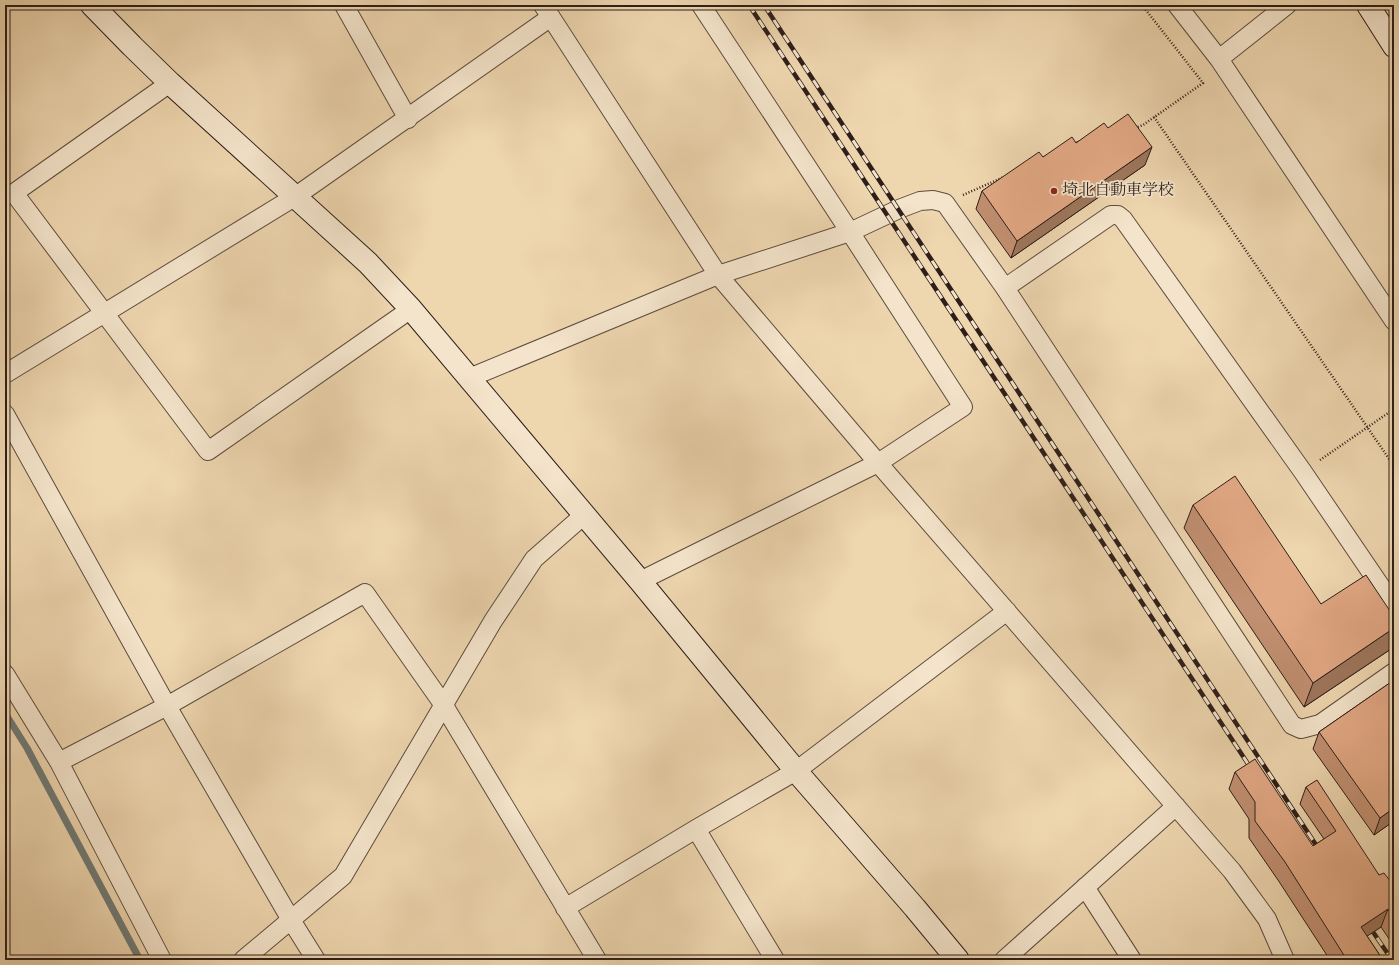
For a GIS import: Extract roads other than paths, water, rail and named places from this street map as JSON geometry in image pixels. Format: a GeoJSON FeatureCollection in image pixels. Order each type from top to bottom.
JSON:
{"type":"FeatureCollection","features":[{"type":"Feature","properties":{"kind":"street"},"geometry":{"type":"LineString","coordinates":[[92,5],[170,83],[368,263],[411,309],[640,581],[796,771],[958,960]]}},
{"type":"Feature","properties":{"kind":"street"},"geometry":{"type":"LineString","coordinates":[[344,5],[408,118]]}},
{"type":"Feature","properties":{"kind":"street"},"geometry":{"type":"LineString","coordinates":[[640,581],[878,463],[963,407],[701,5]]}},
{"type":"Feature","properties":{"kind":"street"},"geometry":{"type":"LineString","coordinates":[[1176,5],[1219,59],[1394,321]]}},
{"type":"Feature","properties":{"kind":"street"},"geometry":{"type":"LineString","coordinates":[[1219,59],[1287,5]]}},
{"type":"Feature","properties":{"kind":"street"},"geometry":{"type":"LineString","coordinates":[[1368,5],[1394,46]]}},
{"type":"Feature","properties":{"kind":"street"},"geometry":{"type":"LineString","coordinates":[[5,374],[296,196],[408,118],[547,11],[718,276],[1232,871],[1263,913],[1285,960]]}},
{"type":"Feature","properties":{"kind":"street"},"geometry":{"type":"LineString","coordinates":[[170,83],[10,197],[105,312],[208,451],[411,309]]}},
{"type":"Feature","properties":{"kind":"street"},"geometry":{"type":"LineString","coordinates":[[469,378],[718,276],[850,232],[899,208],[933,200],[945,203],[1005,288],[1292,725],[1301,729],[1320,724],[1394,672]]}},
{"type":"Feature","properties":{"kind":"street"},"geometry":{"type":"LineString","coordinates":[[1005,288],[1111,215],[1118,215],[1123,219],[1303,472],[1394,606]]}},
{"type":"Feature","properties":{"kind":"street"},"geometry":{"type":"LineString","coordinates":[[5,414],[167,706],[291,920],[316,960]]}},
{"type":"Feature","properties":{"kind":"street"},"geometry":{"type":"LineString","coordinates":[[244,960],[343,876],[493,621],[534,559],[584,516]]}},
{"type":"Feature","properties":{"kind":"street"},"geometry":{"type":"LineString","coordinates":[[59,762],[167,706],[365,593],[443,704],[597,960]]}},
{"type":"Feature","properties":{"kind":"street"},"geometry":{"type":"LineString","coordinates":[[566,908],[696,829],[796,771],[1007,611]]}},
{"type":"Feature","properties":{"kind":"street"},"geometry":{"type":"LineString","coordinates":[[5,674],[59,762],[162,960]]}},
{"type":"Feature","properties":{"kind":"street"},"geometry":{"type":"LineString","coordinates":[[1004,960],[1176,806]]}},
{"type":"Feature","properties":{"kind":"street"},"geometry":{"type":"LineString","coordinates":[[696,829],[775,960]]}},
{"type":"Feature","properties":{"kind":"street"},"geometry":{"type":"LineString","coordinates":[[1085,887],[1132,960]]}},
{"type":"Feature","properties":{"kind":"waterway"},"geometry":{"type":"LineString","coordinates":[[5,713],[27,748],[140,960]]}},
{"type":"Feature","properties":{"kind":"railway"},"geometry":{"type":"LineString","coordinates":[[749,5],[1254,773]]}},
{"type":"Feature","properties":{"kind":"railway"},"geometry":{"type":"LineString","coordinates":[[764,5],[1322,854]]}},
{"type":"Feature","properties":{"kind":"railway"},"geometry":{"type":"LineString","coordinates":[[1367,923],[1392,960]]}},
{"type":"Feature","properties":{"kind":"place","name":"埼北自動車学校"},"geometry":{"type":"Point","coordinates":[1054,191]}}]}
